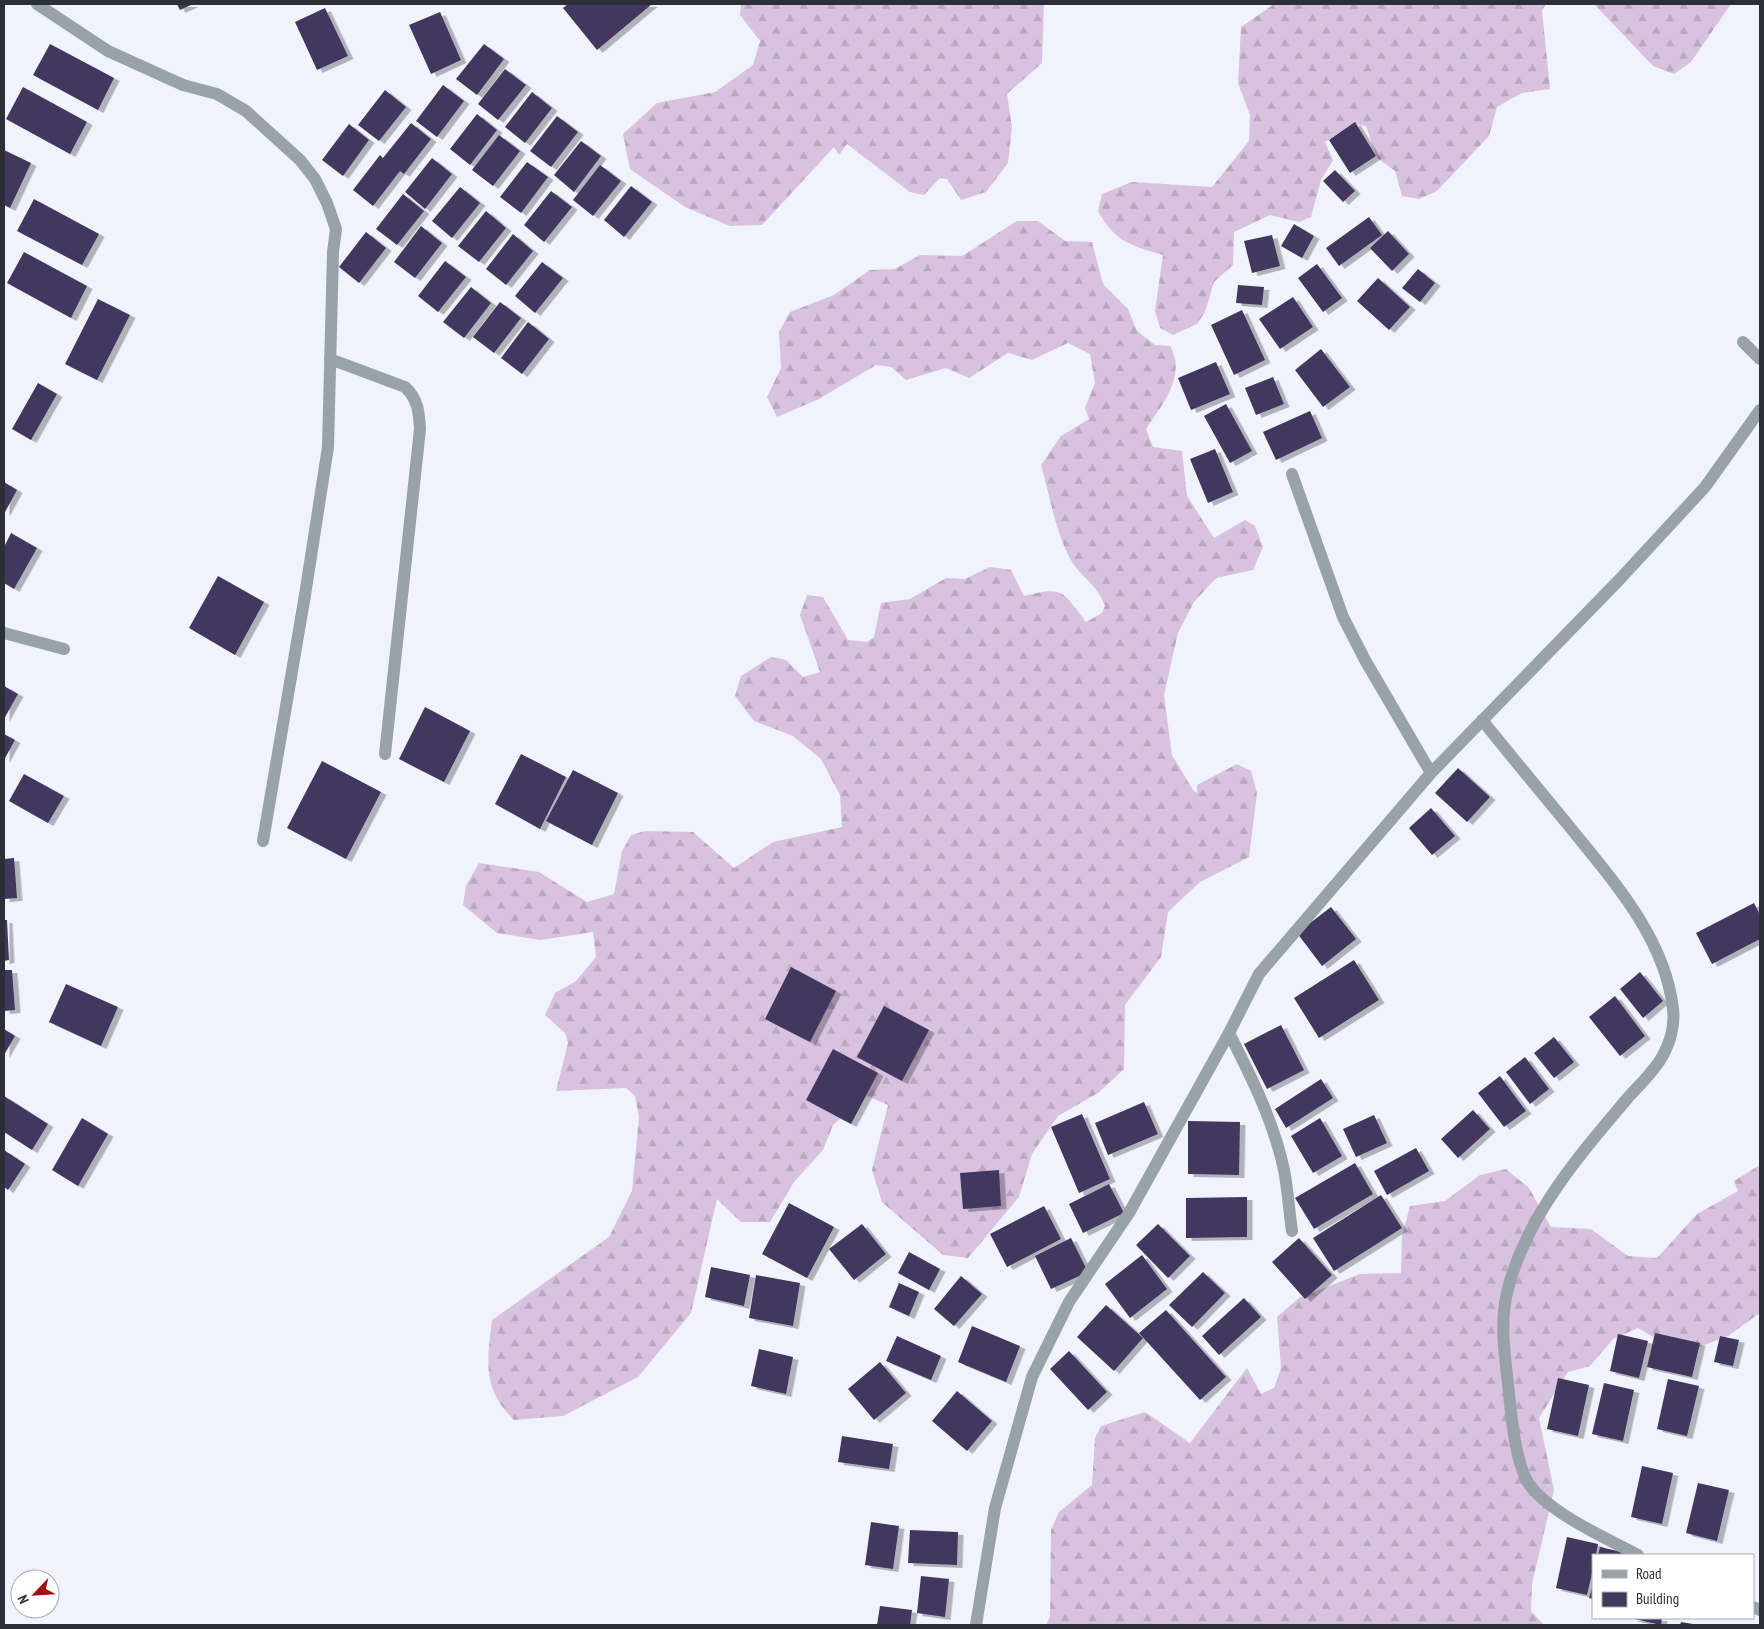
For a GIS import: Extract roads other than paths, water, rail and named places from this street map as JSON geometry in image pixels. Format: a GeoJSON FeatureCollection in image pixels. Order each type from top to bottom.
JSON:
{"type":"FeatureCollection","features":[{"type":"Feature","properties":{"kind":"street"},"geometry":{"type":"LineString","coordinates":[[37,4],[108,51],[152,73],[183,85],[217,94],[233,102],[279,139],[300,160],[323,195],[336,228],[333,252],[328,447],[263,841]]}},
{"type":"Feature","properties":{"kind":"street"},"geometry":{"type":"LineString","coordinates":[[1744,342],[1760,359]]}},
{"type":"Feature","properties":{"kind":"street"},"geometry":{"type":"LineString","coordinates":[[330,359],[405,387],[414,395],[419,410],[420,429],[385,754]]}},
{"type":"Feature","properties":{"kind":"street"},"geometry":{"type":"LineString","coordinates":[[976,1625],[995,1508],[1032,1377],[1069,1302],[1129,1214],[1230,1033],[1259,974],[1431,773],[1620,579],[1705,487],[1760,410]]}},
{"type":"Feature","properties":{"kind":"street"},"geometry":{"type":"LineString","coordinates":[[1292,474],[1343,617],[1365,660],[1431,773]]}},
{"type":"Feature","properties":{"kind":"street"},"geometry":{"type":"LineString","coordinates":[[4,633],[64,649]]}},
{"type":"Feature","properties":{"kind":"street"},"geometry":{"type":"LineString","coordinates":[[1482,720],[1626,897],[1656,948],[1670,990],[1674,1011],[1672,1035],[1661,1059],[1597,1134],[1550,1197],[1520,1257],[1505,1304],[1504,1353],[1518,1452],[1527,1481],[1551,1505],[1578,1523],[1636,1554]]}},
{"type":"Feature","properties":{"kind":"street"},"geometry":{"type":"LineString","coordinates":[[1230,1033],[1251,1077],[1272,1130],[1284,1169],[1292,1231]]}}]}
